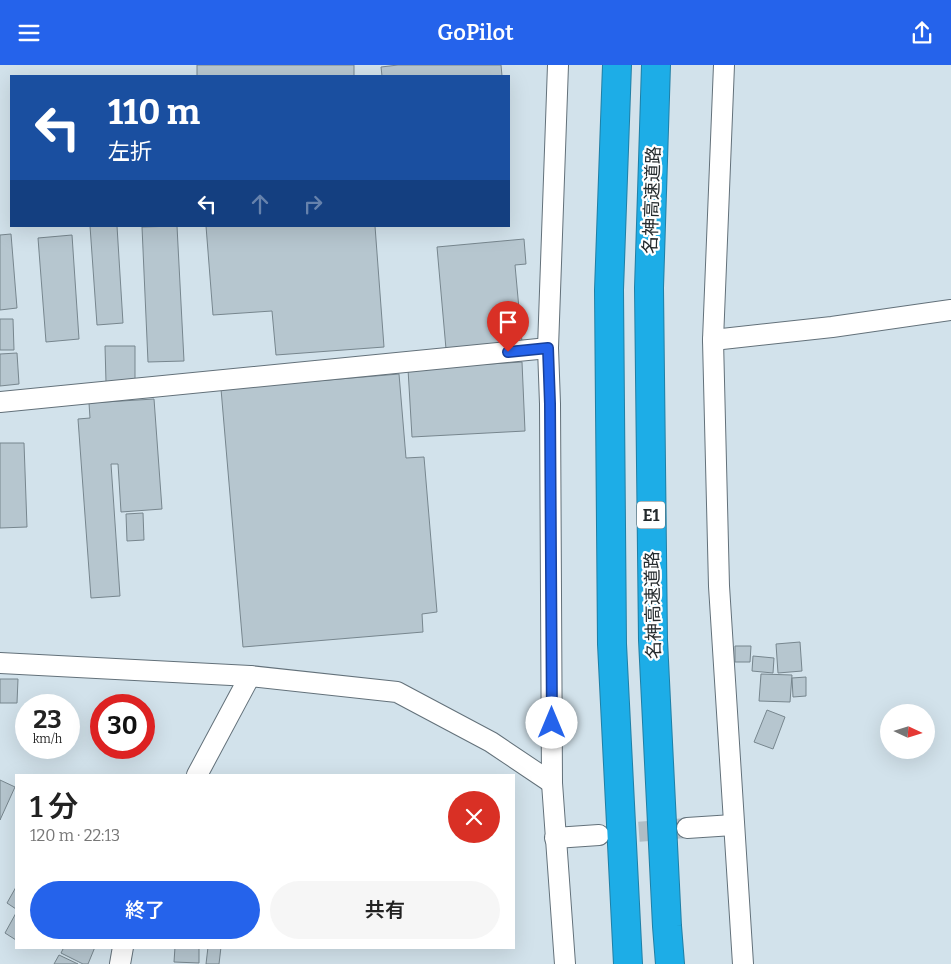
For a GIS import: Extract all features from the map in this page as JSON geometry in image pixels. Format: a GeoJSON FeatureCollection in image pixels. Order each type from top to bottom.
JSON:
{"type":"FeatureCollection","features":[{"type":"Feature","properties":{"kind":"highway"},"geometry":{"type":"LineString","coordinates":[[617,65],[610,290],[612,634],[628,964]]}},
{"type":"Feature","properties":{"kind":"highway","name":"名神高速道路"},"geometry":{"type":"LineString","coordinates":[[656,65],[649,288],[653,640],[666,926],[670,964]]}},
{"type":"Feature","properties":{"kind":"street"},"geometry":{"type":"LineString","coordinates":[[558,65],[548,348],[552,783],[564,964]]}},
{"type":"Feature","properties":{"kind":"street"},"geometry":{"type":"LineString","coordinates":[[724,65],[713,340],[719,586],[743,964]]}},
{"type":"Feature","properties":{"kind":"street"},"geometry":{"type":"LineString","coordinates":[[713,340],[832,327],[951,310]]}},
{"type":"Feature","properties":{"kind":"street"},"geometry":{"type":"LineString","coordinates":[[0,402],[548,348]]}},
{"type":"Feature","properties":{"kind":"street"},"geometry":{"type":"LineString","coordinates":[[0,663],[250,676],[397,692],[491,742],[552,783]]}},
{"type":"Feature","properties":{"kind":"street"},"geometry":{"type":"LineString","coordinates":[[199,774],[250,676]]}},
{"type":"Feature","properties":{"kind":"street"},"geometry":{"type":"LineString","coordinates":[[687,828],[733,825]]}},
{"type":"Feature","properties":{"kind":"street"},"geometry":{"type":"LineString","coordinates":[[555,838],[599,835]]}},
{"type":"Feature","properties":{"kind":"street"},"geometry":{"type":"LineString","coordinates":[[120,964],[123,949]]}},
{"type":"Feature","properties":{"kind":"building"},"geometry":{"type":"Polygon","coordinates":[[[197,65],[354,65],[354,75],[197,75],[197,65]]]}},
{"type":"Feature","properties":{"kind":"building"},"geometry":{"type":"Polygon","coordinates":[[[398,65],[501,65],[502,75],[382,75],[381,67],[398,65]]]}},
{"type":"Feature","properties":{"kind":"building"},"geometry":{"type":"Polygon","coordinates":[[[90,227],[117,227],[123,323],[97,325],[90,227]]]}},
{"type":"Feature","properties":{"kind":"building"},"geometry":{"type":"Polygon","coordinates":[[[142,227],[177,227],[184,361],[148,362],[142,227]]]}},
{"type":"Feature","properties":{"kind":"building"},"geometry":{"type":"Polygon","coordinates":[[[206,227],[375,227],[384,347],[276,355],[272,311],[213,315],[206,227]]]}},
{"type":"Feature","properties":{"kind":"building"},"geometry":{"type":"Polygon","coordinates":[[[11,234],[17,308],[0,310],[0,235],[11,234]]]}},
{"type":"Feature","properties":{"kind":"building"},"geometry":{"type":"Polygon","coordinates":[[[72,235],[79,339],[46,342],[38,238],[72,235]]]}},
{"type":"Feature","properties":{"kind":"building"},"geometry":{"type":"Polygon","coordinates":[[[524,239],[526,264],[515,265],[522,342],[446,349],[437,247],[524,239]]]}},
{"type":"Feature","properties":{"kind":"building"},"geometry":{"type":"Polygon","coordinates":[[[0,319],[13,319],[14,350],[0,350],[0,319]]]}},
{"type":"Feature","properties":{"kind":"building"},"geometry":{"type":"Polygon","coordinates":[[[105,346],[135,346],[135,382],[106,382],[105,346]]]}},
{"type":"Feature","properties":{"kind":"building"},"geometry":{"type":"Polygon","coordinates":[[[17,353],[19,384],[0,386],[0,354],[17,353]]]}},
{"type":"Feature","properties":{"kind":"building"},"geometry":{"type":"Polygon","coordinates":[[[522,362],[525,431],[412,437],[408,369],[522,362]]]}},
{"type":"Feature","properties":{"kind":"building"},"geometry":{"type":"Polygon","coordinates":[[[399,374],[406,458],[424,457],[437,612],[422,614],[423,632],[243,647],[221,389],[399,374]]]}},
{"type":"Feature","properties":{"kind":"building"},"geometry":{"type":"Polygon","coordinates":[[[154,399],[162,509],[121,512],[118,464],[111,464],[120,596],[91,598],[78,419],[90,418],[89,403],[154,399]]]}},
{"type":"Feature","properties":{"kind":"building"},"geometry":{"type":"Polygon","coordinates":[[[0,443],[24,443],[27,527],[0,528],[0,443]]]}},
{"type":"Feature","properties":{"kind":"building"},"geometry":{"type":"Polygon","coordinates":[[[143,513],[144,540],[127,541],[126,514],[143,513]]]}},
{"type":"Feature","properties":{"kind":"building"},"geometry":{"type":"Polygon","coordinates":[[[800,642],[802,671],[778,673],[776,644],[800,642]]]}},
{"type":"Feature","properties":{"kind":"building"},"geometry":{"type":"Polygon","coordinates":[[[735,646],[751,646],[750,662],[735,662],[735,646]]]}},
{"type":"Feature","properties":{"kind":"building"},"geometry":{"type":"Polygon","coordinates":[[[753,656],[774,658],[773,673],[752,671],[753,656]]]}},
{"type":"Feature","properties":{"kind":"building"},"geometry":{"type":"Polygon","coordinates":[[[761,674],[792,675],[790,702],[759,701],[761,674]]]}},
{"type":"Feature","properties":{"kind":"building"},"geometry":{"type":"Polygon","coordinates":[[[806,677],[806,696],[793,697],[792,678],[806,677]]]}},
{"type":"Feature","properties":{"kind":"building"},"geometry":{"type":"Polygon","coordinates":[[[0,679],[18,679],[15,703],[0,703],[0,679]]]}},
{"type":"Feature","properties":{"kind":"building"},"geometry":{"type":"Polygon","coordinates":[[[767,710],[785,717],[773,749],[754,742],[767,710]]]}},
{"type":"Feature","properties":{"kind":"building"},"geometry":{"type":"Polygon","coordinates":[[[0,780],[15,787],[0,820],[0,780]]]}},
{"type":"Feature","properties":{"kind":"building"},"geometry":{"type":"Polygon","coordinates":[[[15,889],[15,908],[7,903],[15,889]]]}},
{"type":"Feature","properties":{"kind":"building"},"geometry":{"type":"Polygon","coordinates":[[[15,915],[15,939],[5,933],[15,915]]]}},
{"type":"Feature","properties":{"kind":"building"},"geometry":{"type":"Polygon","coordinates":[[[63,949],[94,949],[88,964],[83,964],[61,953],[63,949]]]}},
{"type":"Feature","properties":{"kind":"building"},"geometry":{"type":"Polygon","coordinates":[[[175,949],[199,949],[199,963],[174,962],[175,949]]]}},
{"type":"Feature","properties":{"kind":"building"},"geometry":{"type":"Polygon","coordinates":[[[208,949],[221,949],[219,964],[206,964],[208,949]]]}},
{"type":"Feature","properties":{"kind":"building"},"geometry":{"type":"Polygon","coordinates":[[[59,955],[78,964],[54,964],[59,955]]]}},
{"type":"Feature","properties":{"kind":"tunnel"},"geometry":{"type":"LineString","coordinates":[[609,834],[687,828]]}},
{"type":"Feature","properties":{"kind":"route"},"geometry":{"type":"LineString","coordinates":[[508,352],[548,348],[552,723]]}}]}
